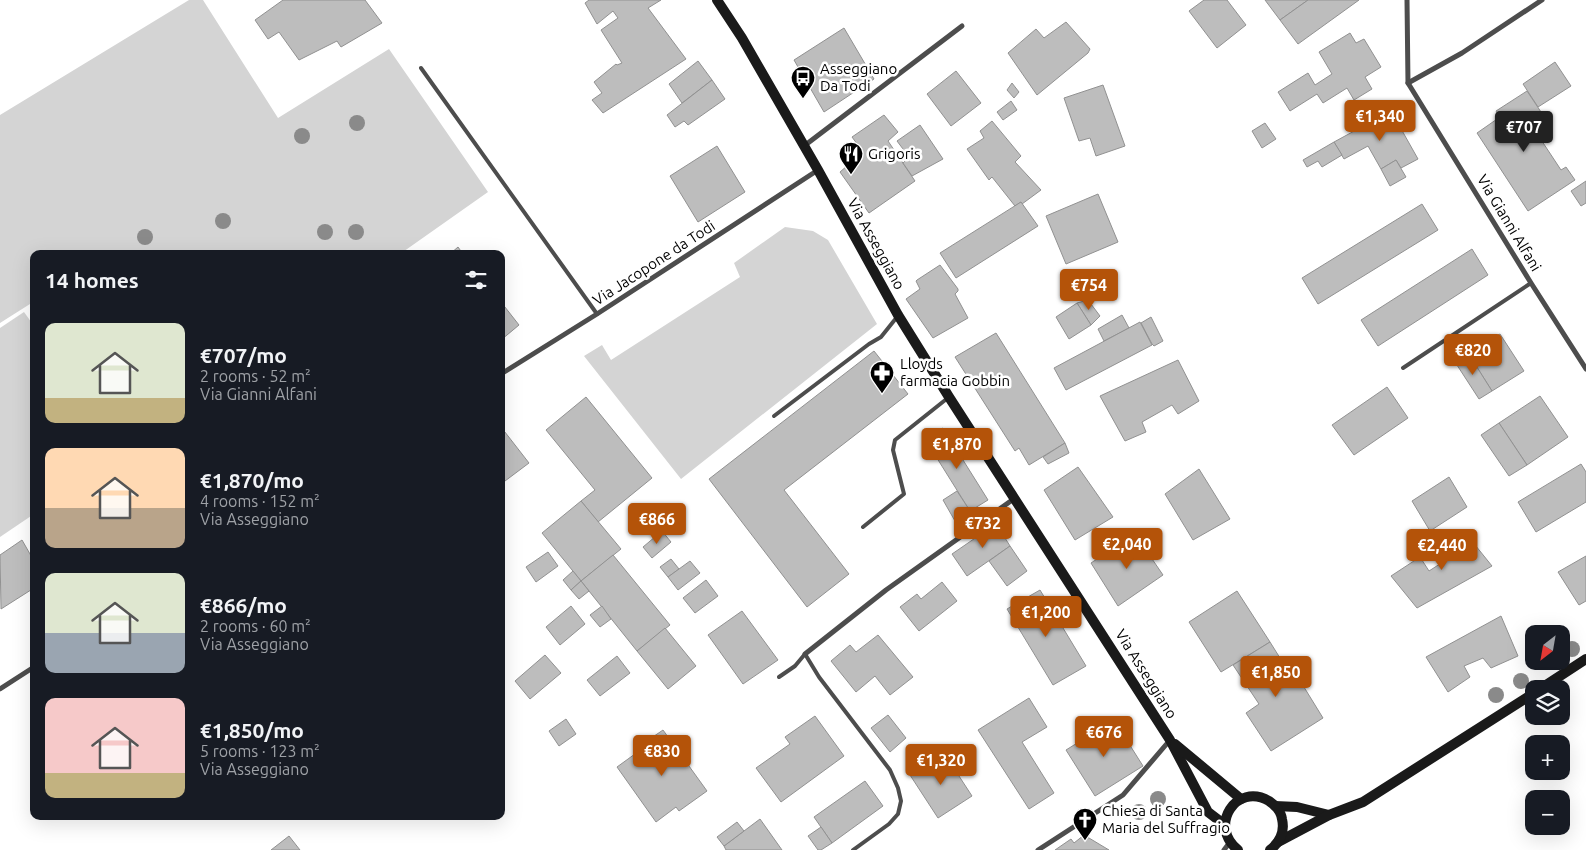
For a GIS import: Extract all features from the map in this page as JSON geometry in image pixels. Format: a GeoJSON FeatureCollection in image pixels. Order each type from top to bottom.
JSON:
{"type":"FeatureCollection","features":[{"type":"Feature","properties":{"kind":"street","name":"Via Asseggiano"},"geometry":{"type":"LineString","coordinates":[[717,0],[742,38],[818,170],[898,315],[1170,740],[1208,812],[1224,825],[1227,846],[1238,850]]}},
{"type":"Feature","properties":{"kind":"street"},"geometry":{"type":"LineString","coordinates":[[1407,0],[1408,83],[1462,53],[1542,0]]}},
{"type":"Feature","properties":{"kind":"street"},"geometry":{"type":"LineString","coordinates":[[804,146],[962,26]]}},
{"type":"Feature","properties":{"kind":"street","name":"Via Gianni Alfani"},"geometry":{"type":"LineString","coordinates":[[1408,83],[1531,284],[1586,369]]}},
{"type":"Feature","properties":{"kind":"street","name":"Via Jacopone da Todi"},"geometry":{"type":"LineString","coordinates":[[505,372],[818,170]]}},
{"type":"Feature","properties":{"kind":"street"},"geometry":{"type":"LineString","coordinates":[[805,654],[886,590],[1015,498]]}},
{"type":"Feature","properties":{"kind":"street"},"geometry":{"type":"LineString","coordinates":[[1554,680],[1586,659]]}},
{"type":"Feature","properties":{"kind":"street"},"geometry":{"type":"LineString","coordinates":[[0,689],[30,670]]}},
{"type":"Feature","properties":{"kind":"street"},"geometry":{"type":"LineString","coordinates":[[1270,850],[1278,842],[1329,815],[1363,802],[1525,699]]}},
{"type":"Feature","properties":{"kind":"street","name":"Via Asseggiano"},"geometry":{"type":"LineString","coordinates":[[1170,740],[1241,799]]}},
{"type":"Feature","properties":{"kind":"street","name":"Via Asseggiano"},"geometry":{"type":"LineString","coordinates":[[1038,850],[1123,795],[1170,740]]}},
{"type":"Feature","properties":{"kind":"street"},"geometry":{"type":"LineString","coordinates":[[1224,825],[1229,809],[1241,799],[1255,796],[1267,800],[1281,814],[1283,824],[1278,842]]}},
{"type":"Feature","properties":{"kind":"street"},"geometry":{"type":"LineString","coordinates":[[1275,806],[1297,807],[1329,815]]}},
{"type":"Feature","properties":{"kind":"lane"},"geometry":{"type":"LineString","coordinates":[[421,68],[597,314]]}},
{"type":"Feature","properties":{"kind":"lane"},"geometry":{"type":"LineString","coordinates":[[1403,368],[1531,284]]}},
{"type":"Feature","properties":{"kind":"lane"},"geometry":{"type":"LineString","coordinates":[[774,416],[881,337],[898,315]]}},
{"type":"Feature","properties":{"kind":"lane"},"geometry":{"type":"LineString","coordinates":[[863,527],[904,494],[893,450],[895,440],[949,397]]}},
{"type":"Feature","properties":{"kind":"lane"},"geometry":{"type":"LineString","coordinates":[[779,677],[795,666],[805,654],[819,677],[890,770],[898,788],[901,801],[898,814],[889,824],[853,850]]}},
{"type":"Feature","properties":{"kind":"shaded area"},"geometry":{"type":"Polygon","coordinates":[[[189,0],[203,0],[278,118],[389,49],[488,192],[406,250],[30,250],[30,304],[0,323],[0,115],[189,0]]]}},
{"type":"Feature","properties":{"kind":"shaded area"},"geometry":{"type":"Polygon","coordinates":[[[785,227],[813,231],[828,240],[877,324],[681,479],[584,356],[602,345],[611,360],[740,277],[734,263],[785,227]]]}},
{"type":"Feature","properties":{"kind":"shaded area"},"geometry":{"type":"Polygon","coordinates":[[[24,312],[30,320],[30,517],[0,537],[0,328],[24,312]]]}},
{"type":"Feature","properties":{"kind":"building"},"geometry":{"type":"Polygon","coordinates":[[[283,0],[365,0],[382,23],[341,47],[337,41],[299,60],[279,32],[268,39],[255,20],[283,0]]]}},
{"type":"Feature","properties":{"kind":"building"},"geometry":{"type":"Polygon","coordinates":[[[589,0],[661,0],[648,8],[686,59],[603,113],[592,100],[602,93],[594,82],[616,64],[622,63],[601,30],[618,18],[613,11],[597,24],[585,3],[589,0]]]}},
{"type":"Feature","properties":{"kind":"building"},"geometry":{"type":"Polygon","coordinates":[[[1204,0],[1227,0],[1246,25],[1217,48],[1189,11],[1204,0]]]}},
{"type":"Feature","properties":{"kind":"building"},"geometry":{"type":"Polygon","coordinates":[[[1265,0],[1308,0],[1280,20],[1265,0]]]}},
{"type":"Feature","properties":{"kind":"building"},"geometry":{"type":"Polygon","coordinates":[[[1308,0],[1359,0],[1298,44],[1280,20],[1308,0]]]}},
{"type":"Feature","properties":{"kind":"building"},"geometry":{"type":"Polygon","coordinates":[[[1066,22],[1090,49],[1088,53],[1037,95],[1008,53],[1036,29],[1044,38],[1066,22]]]}},
{"type":"Feature","properties":{"kind":"building"},"geometry":{"type":"Polygon","coordinates":[[[844,28],[874,79],[824,112],[794,60],[844,28]]]}},
{"type":"Feature","properties":{"kind":"building"},"geometry":{"type":"Polygon","coordinates":[[[1350,33],[1356,43],[1364,39],[1381,67],[1365,77],[1372,89],[1354,100],[1347,88],[1323,103],[1317,94],[1290,111],[1278,92],[1308,73],[1315,85],[1332,74],[1319,52],[1350,33]]]}},
{"type":"Feature","properties":{"kind":"building"},"geometry":{"type":"Polygon","coordinates":[[[698,61],[712,80],[682,103],[669,84],[698,61]]]}},
{"type":"Feature","properties":{"kind":"building"},"geometry":{"type":"Polygon","coordinates":[[[1555,62],[1571,86],[1538,107],[1523,84],[1555,62]]]}},
{"type":"Feature","properties":{"kind":"building"},"geometry":{"type":"Polygon","coordinates":[[[956,71],[981,103],[951,126],[927,94],[956,71]]]}},
{"type":"Feature","properties":{"kind":"building"},"geometry":{"type":"Polygon","coordinates":[[[712,80],[725,99],[688,125],[684,121],[675,127],[667,115],[712,80]]]}},
{"type":"Feature","properties":{"kind":"building"},"geometry":{"type":"Polygon","coordinates":[[[1012,83],[1019,92],[1014,98],[1007,90],[1012,83]]]}},
{"type":"Feature","properties":{"kind":"building"},"geometry":{"type":"Polygon","coordinates":[[[1103,85],[1125,146],[1096,156],[1090,138],[1079,141],[1064,98],[1103,85]]]}},
{"type":"Feature","properties":{"kind":"building"},"geometry":{"type":"Polygon","coordinates":[[[1527,91],[1541,112],[1528,120],[1561,170],[1566,167],[1575,180],[1528,211],[1477,133],[1500,117],[1496,111],[1527,91]]]}},
{"type":"Feature","properties":{"kind":"building"},"geometry":{"type":"Polygon","coordinates":[[[1011,101],[1017,110],[1003,120],[997,112],[1011,101]]]}},
{"type":"Feature","properties":{"kind":"building"},"geometry":{"type":"Polygon","coordinates":[[[1391,111],[1418,159],[1401,168],[1396,160],[1381,169],[1368,146],[1344,159],[1334,142],[1391,111]]]}},
{"type":"Feature","properties":{"kind":"building"},"geometry":{"type":"Polygon","coordinates":[[[884,115],[898,132],[888,141],[915,181],[869,213],[840,172],[863,152],[852,137],[884,115]]]}},
{"type":"Feature","properties":{"kind":"building"},"geometry":{"type":"Polygon","coordinates":[[[992,121],[1021,156],[1015,162],[1041,190],[1022,204],[1021,202],[1015,206],[992,177],[989,180],[967,149],[984,138],[980,131],[992,121]]]}},
{"type":"Feature","properties":{"kind":"building"},"geometry":{"type":"Polygon","coordinates":[[[1265,123],[1276,139],[1262,148],[1252,131],[1265,123]]]}},
{"type":"Feature","properties":{"kind":"building"},"geometry":{"type":"Polygon","coordinates":[[[920,125],[943,159],[912,176],[903,163],[909,157],[897,141],[920,125]]]}},
{"type":"Feature","properties":{"kind":"building"},"geometry":{"type":"Polygon","coordinates":[[[1334,142],[1342,155],[1322,167],[1318,161],[1307,167],[1303,160],[1334,142]]]}},
{"type":"Feature","properties":{"kind":"building"},"geometry":{"type":"Polygon","coordinates":[[[717,146],[745,192],[698,222],[670,176],[717,146]]]}},
{"type":"Feature","properties":{"kind":"building"},"geometry":{"type":"Polygon","coordinates":[[[1396,160],[1406,177],[1390,186],[1381,169],[1396,160]]]}},
{"type":"Feature","properties":{"kind":"building"},"geometry":{"type":"Polygon","coordinates":[[[1586,181],[1586,203],[1581,206],[1571,191],[1586,181]]]}},
{"type":"Feature","properties":{"kind":"building"},"geometry":{"type":"Polygon","coordinates":[[[1098,194],[1118,242],[1066,264],[1046,216],[1098,194]]]}},
{"type":"Feature","properties":{"kind":"building"},"geometry":{"type":"Polygon","coordinates":[[[1021,202],[1038,226],[956,278],[940,253],[1021,202]]]}},
{"type":"Feature","properties":{"kind":"building"},"geometry":{"type":"Polygon","coordinates":[[[1422,204],[1438,230],[1318,304],[1302,278],[1422,204]]]}},
{"type":"Feature","properties":{"kind":"building"},"geometry":{"type":"Polygon","coordinates":[[[1472,249],[1488,275],[1378,346],[1361,320],[1472,249]]]}},
{"type":"Feature","properties":{"kind":"building"},"geometry":{"type":"Polygon","coordinates":[[[940,265],[958,289],[955,294],[968,318],[933,338],[906,299],[920,289],[916,281],[940,265]]]}},
{"type":"Feature","properties":{"kind":"building"},"geometry":{"type":"Polygon","coordinates":[[[1088,300],[1100,316],[1091,325],[1077,303],[1088,300]]]}},
{"type":"Feature","properties":{"kind":"building"},"geometry":{"type":"Polygon","coordinates":[[[1077,303],[1091,325],[1069,339],[1056,317],[1077,303]]]}},
{"type":"Feature","properties":{"kind":"building"},"geometry":{"type":"Polygon","coordinates":[[[505,307],[519,325],[505,337],[505,307]]]}},
{"type":"Feature","properties":{"kind":"building"},"geometry":{"type":"Polygon","coordinates":[[[1122,315],[1129,328],[1104,341],[1098,329],[1122,315]]]}},
{"type":"Feature","properties":{"kind":"building"},"geometry":{"type":"Polygon","coordinates":[[[1151,317],[1163,341],[1154,346],[1141,323],[1151,317]]]}},
{"type":"Feature","properties":{"kind":"building"},"geometry":{"type":"Polygon","coordinates":[[[1140,322],[1152,345],[1066,390],[1054,368],[1140,322]]]}},
{"type":"Feature","properties":{"kind":"building"},"geometry":{"type":"Polygon","coordinates":[[[996,333],[1065,443],[1029,465],[1019,448],[1015,451],[955,357],[996,333]]]}},
{"type":"Feature","properties":{"kind":"building"},"geometry":{"type":"Polygon","coordinates":[[[1500,334],[1524,371],[1492,391],[1468,353],[1500,334]]]}},
{"type":"Feature","properties":{"kind":"building"},"geometry":{"type":"Polygon","coordinates":[[[874,351],[908,394],[784,490],[849,574],[807,607],[709,479],[874,351]]]}},
{"type":"Feature","properties":{"kind":"building"},"geometry":{"type":"Polygon","coordinates":[[[1468,353],[1492,391],[1479,399],[1455,362],[1468,353]]]}},
{"type":"Feature","properties":{"kind":"building"},"geometry":{"type":"Polygon","coordinates":[[[1178,360],[1199,401],[1178,414],[1172,405],[1142,422],[1146,432],[1125,441],[1100,396],[1178,360]]]}},
{"type":"Feature","properties":{"kind":"building"},"geometry":{"type":"Polygon","coordinates":[[[1387,387],[1408,418],[1354,455],[1332,425],[1387,387]]]}},
{"type":"Feature","properties":{"kind":"building"},"geometry":{"type":"Polygon","coordinates":[[[1540,396],[1568,437],[1527,465],[1499,423],[1540,396]]]}},
{"type":"Feature","properties":{"kind":"building"},"geometry":{"type":"Polygon","coordinates":[[[586,397],[652,478],[598,522],[581,501],[595,490],[546,430],[586,397]]]}},
{"type":"Feature","properties":{"kind":"building"},"geometry":{"type":"Polygon","coordinates":[[[1499,423],[1527,465],[1509,476],[1481,435],[1499,423]]]}},
{"type":"Feature","properties":{"kind":"building"},"geometry":{"type":"Polygon","coordinates":[[[943,428],[988,500],[970,511],[925,439],[943,428]]]}},
{"type":"Feature","properties":{"kind":"building"},"geometry":{"type":"Polygon","coordinates":[[[505,432],[529,463],[505,481],[505,432]]]}},
{"type":"Feature","properties":{"kind":"building"},"geometry":{"type":"Polygon","coordinates":[[[1065,443],[1069,453],[1048,464],[1043,457],[1065,443]]]}},
{"type":"Feature","properties":{"kind":"building"},"geometry":{"type":"Polygon","coordinates":[[[1581,464],[1586,472],[1586,502],[1536,532],[1518,502],[1581,464]]]}},
{"type":"Feature","properties":{"kind":"building"},"geometry":{"type":"Polygon","coordinates":[[[1078,467],[1113,517],[1075,540],[1044,490],[1078,467]]]}},
{"type":"Feature","properties":{"kind":"building"},"geometry":{"type":"Polygon","coordinates":[[[1199,469],[1230,519],[1193,540],[1165,494],[1199,469]]]}},
{"type":"Feature","properties":{"kind":"building"},"geometry":{"type":"Polygon","coordinates":[[[1449,477],[1467,507],[1430,531],[1412,501],[1449,477]]]}},
{"type":"Feature","properties":{"kind":"building"},"geometry":{"type":"Polygon","coordinates":[[[957,491],[970,511],[955,521],[943,500],[957,491]]]}},
{"type":"Feature","properties":{"kind":"building"},"geometry":{"type":"Polygon","coordinates":[[[581,501],[621,549],[581,581],[542,533],[581,501]]]}},
{"type":"Feature","properties":{"kind":"building"},"geometry":{"type":"Polygon","coordinates":[[[1000,521],[1010,535],[1005,538],[1010,546],[967,576],[952,554],[1000,521]]]}},
{"type":"Feature","properties":{"kind":"building"},"geometry":{"type":"Polygon","coordinates":[[[1463,530],[1492,566],[1417,608],[1391,576],[1420,557],[1429,571],[1446,560],[1440,547],[1463,530]]]}},
{"type":"Feature","properties":{"kind":"building"},"geometry":{"type":"Polygon","coordinates":[[[662,531],[671,542],[652,558],[643,547],[662,531]]]}},
{"type":"Feature","properties":{"kind":"building"},"geometry":{"type":"Polygon","coordinates":[[[1135,534],[1163,575],[1118,606],[1091,563],[1135,534]]]}},
{"type":"Feature","properties":{"kind":"building"},"geometry":{"type":"Polygon","coordinates":[[[22,540],[30,554],[30,591],[1,609],[0,555],[22,540]]]}},
{"type":"Feature","properties":{"kind":"building"},"geometry":{"type":"Polygon","coordinates":[[[1010,546],[1027,571],[1007,586],[989,561],[1010,546]]]}},
{"type":"Feature","properties":{"kind":"building"},"geometry":{"type":"Polygon","coordinates":[[[548,552],[558,566],[536,582],[526,567],[548,552]]]}},
{"type":"Feature","properties":{"kind":"building"},"geometry":{"type":"Polygon","coordinates":[[[613,555],[670,625],[637,651],[581,581],[613,555]]]}},
{"type":"Feature","properties":{"kind":"building"},"geometry":{"type":"Polygon","coordinates":[[[1586,556],[1586,601],[1579,605],[1558,572],[1586,556]]]}},
{"type":"Feature","properties":{"kind":"building"},"geometry":{"type":"Polygon","coordinates":[[[671,559],[679,569],[668,577],[660,567],[671,559]]]}},
{"type":"Feature","properties":{"kind":"building"},"geometry":{"type":"Polygon","coordinates":[[[690,561],[700,573],[678,590],[668,577],[690,561]]]}},
{"type":"Feature","properties":{"kind":"building"},"geometry":{"type":"Polygon","coordinates":[[[573,571],[581,581],[571,590],[563,580],[573,571]]]}},
{"type":"Feature","properties":{"kind":"building"},"geometry":{"type":"Polygon","coordinates":[[[706,580],[718,596],[695,613],[683,598],[706,580]]]}},
{"type":"Feature","properties":{"kind":"building"},"geometry":{"type":"Polygon","coordinates":[[[581,581],[589,591],[579,599],[571,590],[581,581]]]}},
{"type":"Feature","properties":{"kind":"building"},"geometry":{"type":"Polygon","coordinates":[[[942,582],[957,601],[919,631],[900,607],[917,594],[921,599],[942,582]]]}},
{"type":"Feature","properties":{"kind":"building"},"geometry":{"type":"Polygon","coordinates":[[[1040,590],[1086,666],[1053,685],[1007,609],[1040,590]]]}},
{"type":"Feature","properties":{"kind":"building"},"geometry":{"type":"Polygon","coordinates":[[[1237,591],[1270,642],[1221,672],[1189,622],[1237,591]]]}},
{"type":"Feature","properties":{"kind":"building"},"geometry":{"type":"Polygon","coordinates":[[[571,606],[585,624],[560,645],[546,627],[571,606]]]}},
{"type":"Feature","properties":{"kind":"building"},"geometry":{"type":"Polygon","coordinates":[[[602,606],[611,619],[600,627],[590,615],[602,606]]]}},
{"type":"Feature","properties":{"kind":"building"},"geometry":{"type":"Polygon","coordinates":[[[742,611],[778,660],[743,684],[708,635],[742,611]]]}},
{"type":"Feature","properties":{"kind":"building"},"geometry":{"type":"Polygon","coordinates":[[[1501,616],[1518,656],[1491,668],[1483,658],[1464,666],[1470,677],[1448,692],[1426,657],[1501,616]]]}},
{"type":"Feature","properties":{"kind":"building"},"geometry":{"type":"Polygon","coordinates":[[[665,628],[696,666],[668,689],[637,651],[665,628]]]}},
{"type":"Feature","properties":{"kind":"building"},"geometry":{"type":"Polygon","coordinates":[[[878,635],[913,677],[890,695],[875,676],[856,692],[831,661],[850,645],[856,652],[878,635]]]}},
{"type":"Feature","properties":{"kind":"building"},"geometry":{"type":"Polygon","coordinates":[[[1270,642],[1295,682],[1299,679],[1323,718],[1271,751],[1246,713],[1259,704],[1233,665],[1270,642]]]}},
{"type":"Feature","properties":{"kind":"building"},"geometry":{"type":"Polygon","coordinates":[[[545,655],[561,673],[530,699],[515,681],[545,655]]]}},
{"type":"Feature","properties":{"kind":"building"},"geometry":{"type":"Polygon","coordinates":[[[617,656],[630,673],[600,696],[587,680],[617,656]]]}},
{"type":"Feature","properties":{"kind":"building"},"geometry":{"type":"Polygon","coordinates":[[[1029,698],[1047,727],[1022,742],[1054,793],[1029,809],[978,730],[1029,698]]]}},
{"type":"Feature","properties":{"kind":"building"},"geometry":{"type":"Polygon","coordinates":[[[888,715],[906,738],[890,752],[871,728],[888,715]]]}},
{"type":"Feature","properties":{"kind":"building"},"geometry":{"type":"Polygon","coordinates":[[[815,716],[844,756],[781,802],[756,768],[790,744],[785,737],[815,716]]]}},
{"type":"Feature","properties":{"kind":"building"},"geometry":{"type":"Polygon","coordinates":[[[566,719],[576,734],[559,746],[549,731],[566,719]]]}},
{"type":"Feature","properties":{"kind":"building"},"geometry":{"type":"Polygon","coordinates":[[[1114,720],[1143,766],[1095,796],[1066,750],[1114,720]]]}},
{"type":"Feature","properties":{"kind":"building"},"geometry":{"type":"Polygon","coordinates":[[[663,730],[707,791],[679,811],[676,807],[656,822],[617,767],[646,746],[644,743],[663,730]]]}},
{"type":"Feature","properties":{"kind":"building"},"geometry":{"type":"Polygon","coordinates":[[[944,753],[972,796],[938,818],[910,775],[944,753]]]}},
{"type":"Feature","properties":{"kind":"building"},"geometry":{"type":"Polygon","coordinates":[[[865,781],[883,806],[832,843],[814,817],[865,781]]]}},
{"type":"Feature","properties":{"kind":"building"},"geometry":{"type":"Polygon","coordinates":[[[760,819],[782,850],[726,850],[724,846],[760,819]]]}},
{"type":"Feature","properties":{"kind":"building"},"geometry":{"type":"Polygon","coordinates":[[[737,822],[744,831],[724,846],[717,837],[737,822]]]}},
{"type":"Feature","properties":{"kind":"building"},"geometry":{"type":"Polygon","coordinates":[[[821,827],[832,843],[818,850],[808,836],[821,827]]]}},
{"type":"Feature","properties":{"kind":"building","name":"Chiesa di Santa Maria del Suffragio"},"geometry":{"type":"Polygon","coordinates":[[[1084,835],[1109,850],[1055,850],[1071,839],[1074,843],[1084,835]]]}},
{"type":"Feature","properties":{"kind":"building"},"geometry":{"type":"Polygon","coordinates":[[[289,836],[300,850],[271,850],[289,836]]]}},
{"type":"Feature","properties":{"kind":"place","name":"Asseggiano Da Todi"},"geometry":{"type":"Point","coordinates":[803,99]}},
{"type":"Feature","properties":{"kind":"place","name":"Grigoris"},"geometry":{"type":"Point","coordinates":[851,175]}},
{"type":"Feature","properties":{"kind":"place","name":"Lloyds farmacia Gobbin"},"geometry":{"type":"Point","coordinates":[882,394]}},
{"type":"Feature","properties":{"kind":"place","name":"Chiesa di Santa Maria del Suffragio"},"geometry":{"type":"Point","coordinates":[1085,841]}}]}
